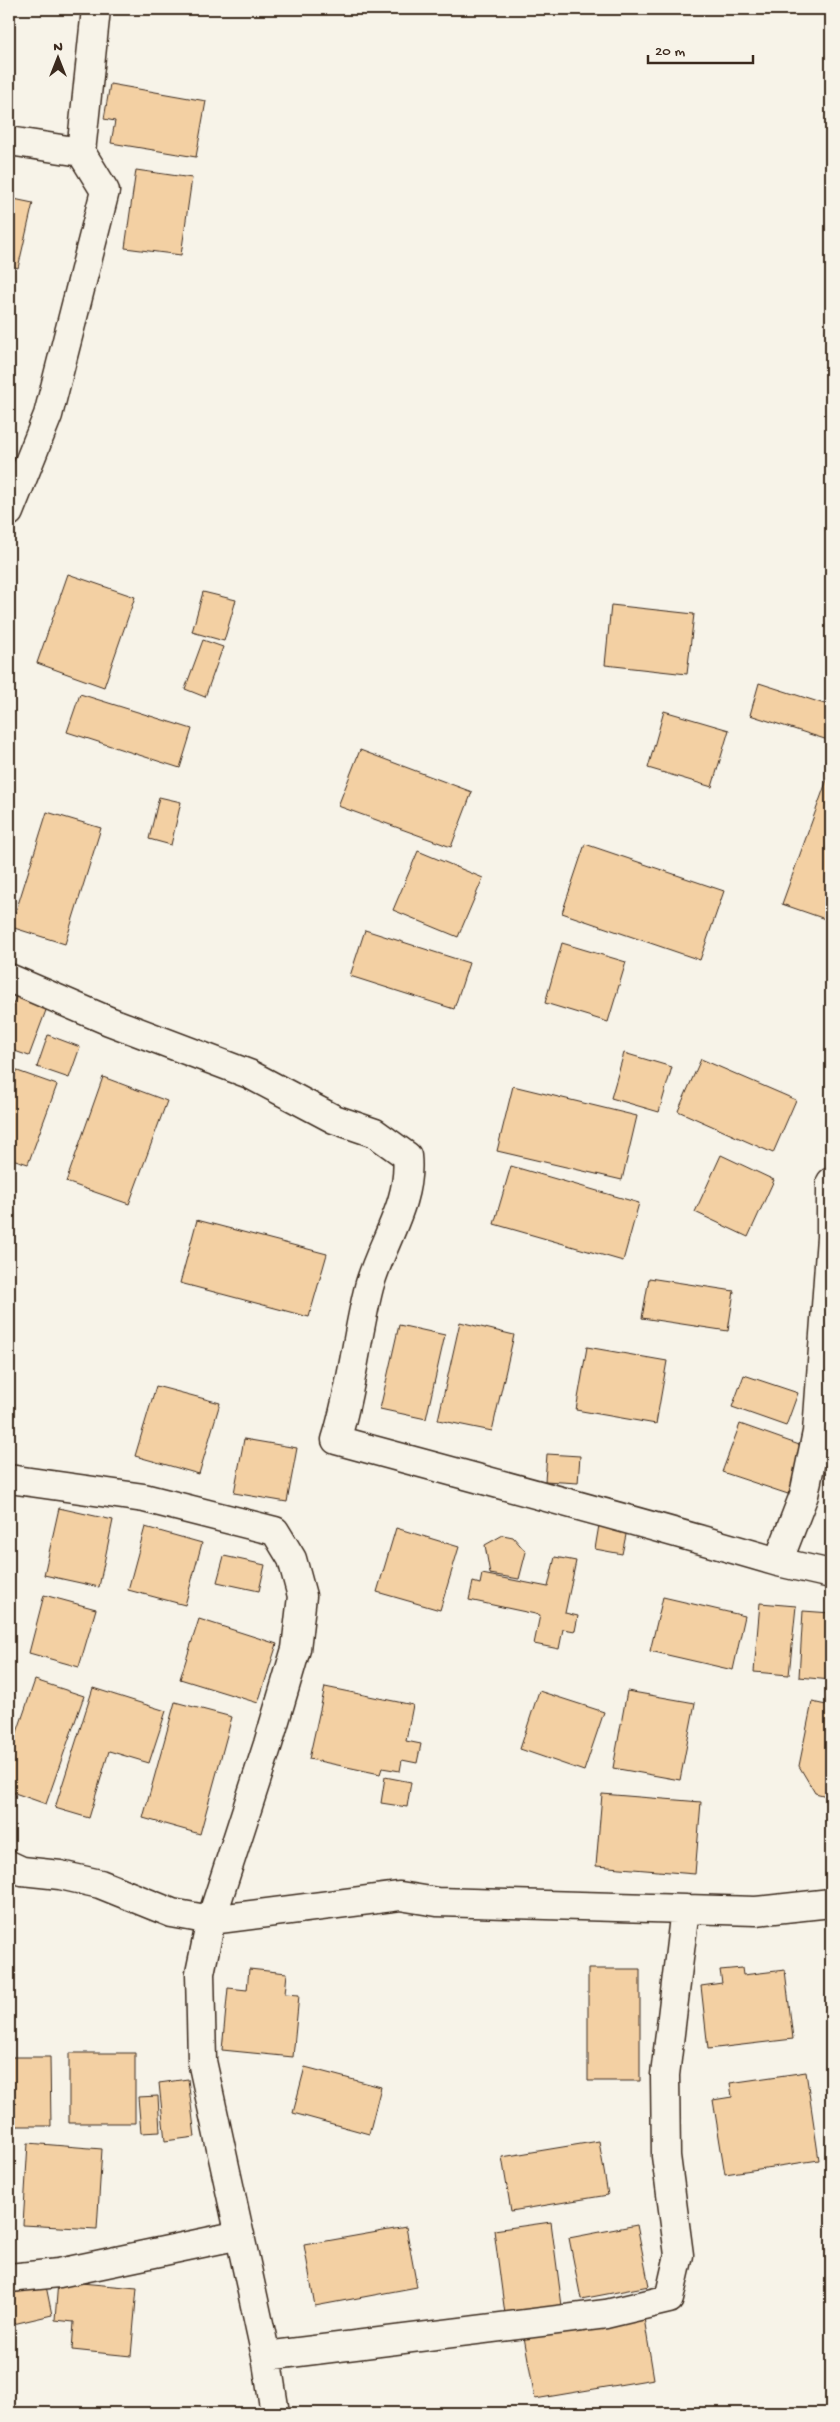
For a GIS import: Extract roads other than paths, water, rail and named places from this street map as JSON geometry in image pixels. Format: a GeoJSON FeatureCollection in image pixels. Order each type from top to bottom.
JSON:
{"type":"FeatureCollection","features":[{"type":"Feature","properties":{"kind":"street"},"geometry":{"type":"LineString","coordinates":[[9,512],[48,415],[105,191],[81,152],[96,9]]}},
{"type":"Feature","properties":{"kind":"street"},"geometry":{"type":"LineString","coordinates":[[9,141],[81,152]]}},
{"type":"Feature","properties":{"kind":"street"},"geometry":{"type":"LineString","coordinates":[[9,978],[110,1021],[250,1074],[334,1119],[375,1133],[407,1156],[409,1174],[404,1196],[370,1285],[350,1376],[347,1405],[336,1440],[669,1530],[778,1562],[831,1574]]}},
{"type":"Feature","properties":{"kind":"street"},"geometry":{"type":"LineString","coordinates":[[778,1562],[804,1496],[817,1432],[831,1237],[831,1182]]}},
{"type":"Feature","properties":{"kind":"street"},"geometry":{"type":"LineString","coordinates":[[9,1479],[144,1498],[275,1531],[292,1559],[302,1596],[296,1649],[268,1744],[211,1920],[200,1973],[202,2061],[266,2356],[274,2413]]}},
{"type":"Feature","properties":{"kind":"street"},"geometry":{"type":"LineString","coordinates":[[9,1865],[22,1871],[60,1875],[100,1884],[172,1913],[211,1920],[400,1896],[437,1902],[756,1911],[831,1903]]}},
{"type":"Feature","properties":{"kind":"street"},"geometry":{"type":"LineString","coordinates":[[266,2356],[606,2314],[670,2299],[679,2255],[666,2156],[665,2075],[685,1909]]}},
{"type":"Feature","properties":{"kind":"street"},"geometry":{"type":"LineString","coordinates":[[9,2278],[59,2273],[240,2236]]}}]}
